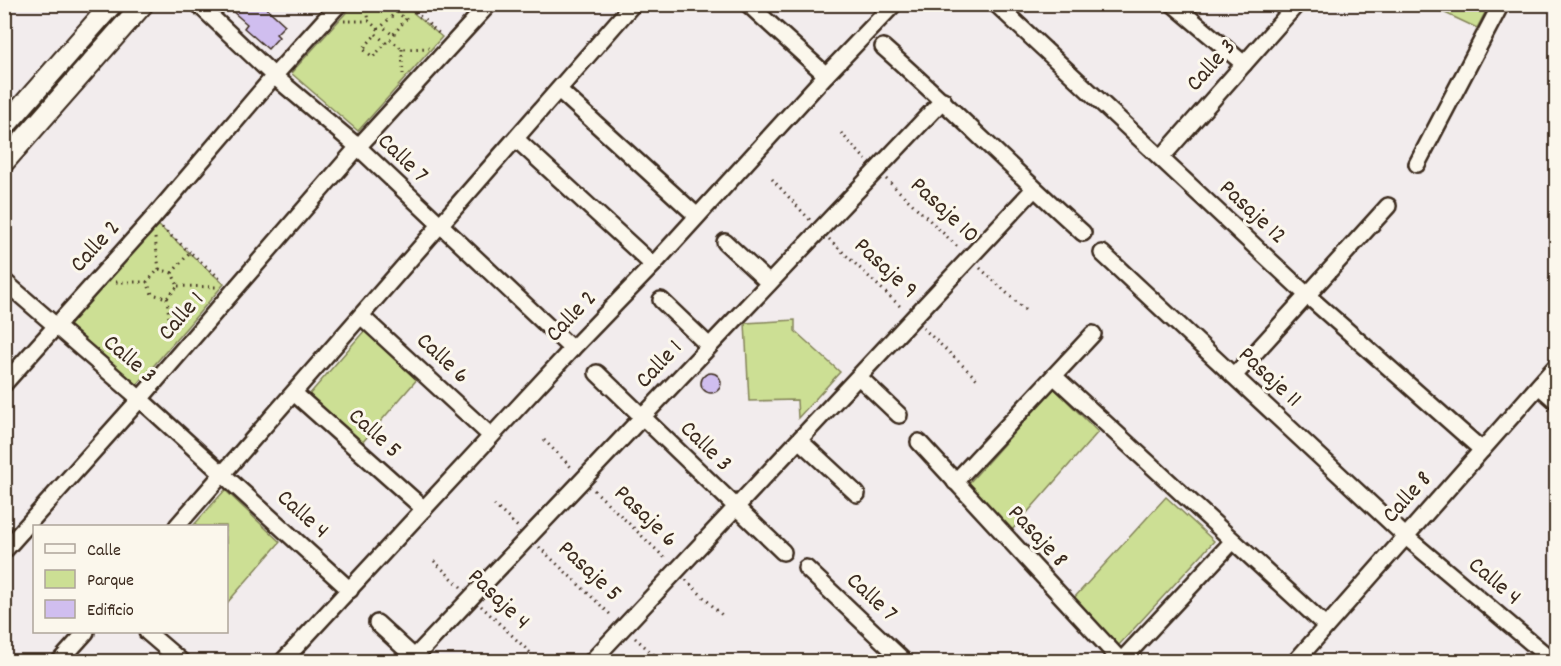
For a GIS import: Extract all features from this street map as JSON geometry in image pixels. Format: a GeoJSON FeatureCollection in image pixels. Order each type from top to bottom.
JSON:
{"type":"FeatureCollection","features":[{"type":"Feature","properties":{"kind":"street"},"geometry":{"type":"LineString","coordinates":[[4,127],[112,4]]}},
{"type":"Feature","properties":{"kind":"street"},"geometry":{"type":"LineString","coordinates":[[4,162],[143,4]]}},
{"type":"Feature","properties":{"kind":"street","name":"Calle 7"},"geometry":{"type":"LineString","coordinates":[[198,4],[274,76],[358,147],[572,349]]}},
{"type":"Feature","properties":{"kind":"street","name":"Calle 1"},"geometry":{"type":"LineString","coordinates":[[4,552],[358,147],[489,4]]}},
{"type":"Feature","properties":{"kind":"street"},"geometry":{"type":"LineString","coordinates":[[178,525],[633,4]]}},
{"type":"Feature","properties":{"kind":"street"},"geometry":{"type":"LineString","coordinates":[[748,4],[826,75]]}},
{"type":"Feature","properties":{"kind":"street","name":"Calle 2"},"geometry":{"type":"LineString","coordinates":[[282,662],[894,4]]}},
{"type":"Feature","properties":{"kind":"street","name":"Pasaje 12"},"geometry":{"type":"LineString","coordinates":[[996,4],[1308,296],[1482,450]]}},
{"type":"Feature","properties":{"kind":"street"},"geometry":{"type":"LineString","coordinates":[[1173,4],[1244,64]]}},
{"type":"Feature","properties":{"kind":"street","name":"Calle 3"},"geometry":{"type":"LineString","coordinates":[[1161,158],[1297,4]]}},
{"type":"Feature","properties":{"kind":"street"},"geometry":{"type":"LineString","coordinates":[[1417,164],[1501,4]]}},
{"type":"Feature","properties":{"kind":"street","name":"Calle 2"},"geometry":{"type":"LineString","coordinates":[[4,384],[334,9]]}},
{"type":"Feature","properties":{"kind":"street"},"geometry":{"type":"LineString","coordinates":[[883,46],[1083,233]]}},
{"type":"Feature","properties":{"kind":"street"},"geometry":{"type":"LineString","coordinates":[[559,90],[697,216]]}},
{"type":"Feature","properties":{"kind":"street","name":"Calle 1"},"geometry":{"type":"LineString","coordinates":[[412,659],[943,100]]}},
{"type":"Feature","properties":{"kind":"street"},"geometry":{"type":"LineString","coordinates":[[516,140],[653,265]]}},
{"type":"Feature","properties":{"kind":"street"},"geometry":{"type":"LineString","coordinates":[[591,662],[1034,189]]}},
{"type":"Feature","properties":{"kind":"street"},"geometry":{"type":"LineString","coordinates":[[1234,376],[1388,206]]}},
{"type":"Feature","properties":{"kind":"street"},"geometry":{"type":"LineString","coordinates":[[725,242],[769,283]]}},
{"type":"Feature","properties":{"kind":"street","name":"Pasaje 11"},"geometry":{"type":"LineString","coordinates":[[1102,253],[1405,536]]}},
{"type":"Feature","properties":{"kind":"street","name":"Calle 3"},"geometry":{"type":"LineString","coordinates":[[4,281],[223,473]]}},
{"type":"Feature","properties":{"kind":"street"},"geometry":{"type":"LineString","coordinates":[[661,300],[709,346]]}},
{"type":"Feature","properties":{"kind":"street","name":"Calle 6"},"geometry":{"type":"LineString","coordinates":[[361,316],[491,436]]}},
{"type":"Feature","properties":{"kind":"street"},"geometry":{"type":"LineString","coordinates":[[955,482],[1093,334]]}},
{"type":"Feature","properties":{"kind":"street","name":"Calle 8"},"geometry":{"type":"LineString","coordinates":[[1303,658],[1326,626],[1557,366]]}},
{"type":"Feature","properties":{"kind":"street","name":"Calle 3"},"geometry":{"type":"LineString","coordinates":[[597,373],[783,552]]}},
{"type":"Feature","properties":{"kind":"street"},"geometry":{"type":"LineString","coordinates":[[1054,376],[1326,626]]}},
{"type":"Feature","properties":{"kind":"street"},"geometry":{"type":"LineString","coordinates":[[859,378],[899,415]]}},
{"type":"Feature","properties":{"kind":"street"},"geometry":{"type":"LineString","coordinates":[[1539,386],[1557,401]]}},
{"type":"Feature","properties":{"kind":"street","name":"Calle 5"},"geometry":{"type":"LineString","coordinates":[[294,393],[424,509]]}},
{"type":"Feature","properties":{"kind":"street"},"geometry":{"type":"LineString","coordinates":[[800,441],[857,494]]}},
{"type":"Feature","properties":{"kind":"street","name":"Pasaje 8"},"geometry":{"type":"LineString","coordinates":[[919,442],[1121,661]]}},
{"type":"Feature","properties":{"kind":"street","name":"Calle 4"},"geometry":{"type":"LineString","coordinates":[[223,473],[350,590]]}},
{"type":"Feature","properties":{"kind":"street","name":"Calle 4"},"geometry":{"type":"LineString","coordinates":[[1405,536],[1554,662]]}},
{"type":"Feature","properties":{"kind":"street"},"geometry":{"type":"LineString","coordinates":[[1121,661],[1233,541]]}},
{"type":"Feature","properties":{"kind":"street","name":"Calle 7"},"geometry":{"type":"LineString","coordinates":[[806,568],[905,662]]}},
{"type":"Feature","properties":{"kind":"street"},"geometry":{"type":"LineString","coordinates":[[377,623],[412,659]]}},
{"type":"Feature","properties":{"kind":"street"},"geometry":{"type":"LineString","coordinates":[[60,662],[85,633]]}},
{"type":"Feature","properties":{"kind":"street"},"geometry":{"type":"LineString","coordinates":[[148,633],[182,662]]}},
{"type":"Feature","properties":{"kind":"path"},"geometry":{"type":"LineString","coordinates":[[366,4],[369,21]]}},
{"type":"Feature","properties":{"kind":"path"},"geometry":{"type":"LineString","coordinates":[[406,4],[452,45]]}},
{"type":"Feature","properties":{"kind":"path"},"geometry":{"type":"LineString","coordinates":[[334,9],[338,21],[369,21],[393,34]]}},
{"type":"Feature","properties":{"kind":"path"},"geometry":{"type":"LineString","coordinates":[[396,12],[405,20],[373,57],[363,49],[381,28],[396,12]]}},
{"type":"Feature","properties":{"kind":"path"},"geometry":{"type":"LineString","coordinates":[[376,34],[386,43]]}},
{"type":"Feature","properties":{"kind":"path"},"geometry":{"type":"LineString","coordinates":[[390,39],[402,49],[429,48]]}},
{"type":"Feature","properties":{"kind":"path"},"geometry":{"type":"LineString","coordinates":[[402,49],[404,78]]}},
{"type":"Feature","properties":{"kind":"path","name":"Pasaje 10"},"geometry":{"type":"LineString","coordinates":[[841,133],[876,171],[1026,311]]}},
{"type":"Feature","properties":{"kind":"path","name":"Pasaje 9"},"geometry":{"type":"LineString","coordinates":[[772,179],[819,231],[979,381]]}},
{"type":"Feature","properties":{"kind":"path"},"geometry":{"type":"LineString","coordinates":[[149,221],[190,252],[232,292]]}},
{"type":"Feature","properties":{"kind":"path"},"geometry":{"type":"LineString","coordinates":[[100,276],[106,282],[147,282],[159,269],[154,229],[149,221]]}},
{"type":"Feature","properties":{"kind":"path"},"geometry":{"type":"LineString","coordinates":[[172,273],[190,252]]}},
{"type":"Feature","properties":{"kind":"path"},"geometry":{"type":"LineString","coordinates":[[159,269],[172,273],[178,286]]}},
{"type":"Feature","properties":{"kind":"path"},"geometry":{"type":"LineString","coordinates":[[147,282],[152,294],[167,298]]}},
{"type":"Feature","properties":{"kind":"path"},"geometry":{"type":"LineString","coordinates":[[181,352],[172,344],[167,298],[178,286],[222,287],[232,292]]}},
{"type":"Feature","properties":{"kind":"path","name":"Pasaje 6"},"geometry":{"type":"LineString","coordinates":[[544,440],[724,617]]}},
{"type":"Feature","properties":{"kind":"path","name":"Pasaje 5"},"geometry":{"type":"LineString","coordinates":[[494,505],[662,662]]}},
{"type":"Feature","properties":{"kind":"path","name":"Pasaje 4"},"geometry":{"type":"LineString","coordinates":[[434,561],[540,662]]}},
{"type":"Feature","properties":{"kind":"green space"},"geometry":{"type":"Polygon","coordinates":[[[354,4],[404,5],[442,37],[358,131],[291,73],[354,4]]]}},
{"type":"Feature","properties":{"kind":"green space"},"geometry":{"type":"Polygon","coordinates":[[[1428,5],[1489,5],[1477,28],[1428,5]]]}},
{"type":"Feature","properties":{"kind":"green space"},"geometry":{"type":"Polygon","coordinates":[[[158,225],[224,284],[137,385],[67,325],[158,225]]]}},
{"type":"Feature","properties":{"kind":"green space"},"geometry":{"type":"Polygon","coordinates":[[[795,320],[795,331],[840,372],[798,418],[797,400],[749,401],[745,323],[795,320]]]}},
{"type":"Feature","properties":{"kind":"green space"},"geometry":{"type":"Polygon","coordinates":[[[365,330],[419,377],[362,443],[308,396],[365,330]]]}},
{"type":"Feature","properties":{"kind":"green space"},"geometry":{"type":"Polygon","coordinates":[[[1054,388],[1098,432],[1011,531],[969,483],[1054,388]]]}},
{"type":"Feature","properties":{"kind":"green space"},"geometry":{"type":"Polygon","coordinates":[[[225,490],[280,542],[228,602],[228,525],[194,525],[225,490]]]}},
{"type":"Feature","properties":{"kind":"green space"},"geometry":{"type":"Polygon","coordinates":[[[1166,497],[1214,541],[1118,646],[1073,599],[1166,497]]]}},
{"type":"Feature","properties":{"kind":"building"},"geometry":{"type":"Polygon","coordinates":[[[224,4],[262,4],[285,25],[276,34],[279,37],[268,49],[244,28],[247,24],[224,4]]]}},
{"type":"Feature","properties":{"kind":"building"},"geometry":{"type":"Polygon","coordinates":[[[711,373],[718,376],[721,383],[718,390],[711,393],[704,390],[701,383],[704,376],[711,373]]]}}]}
